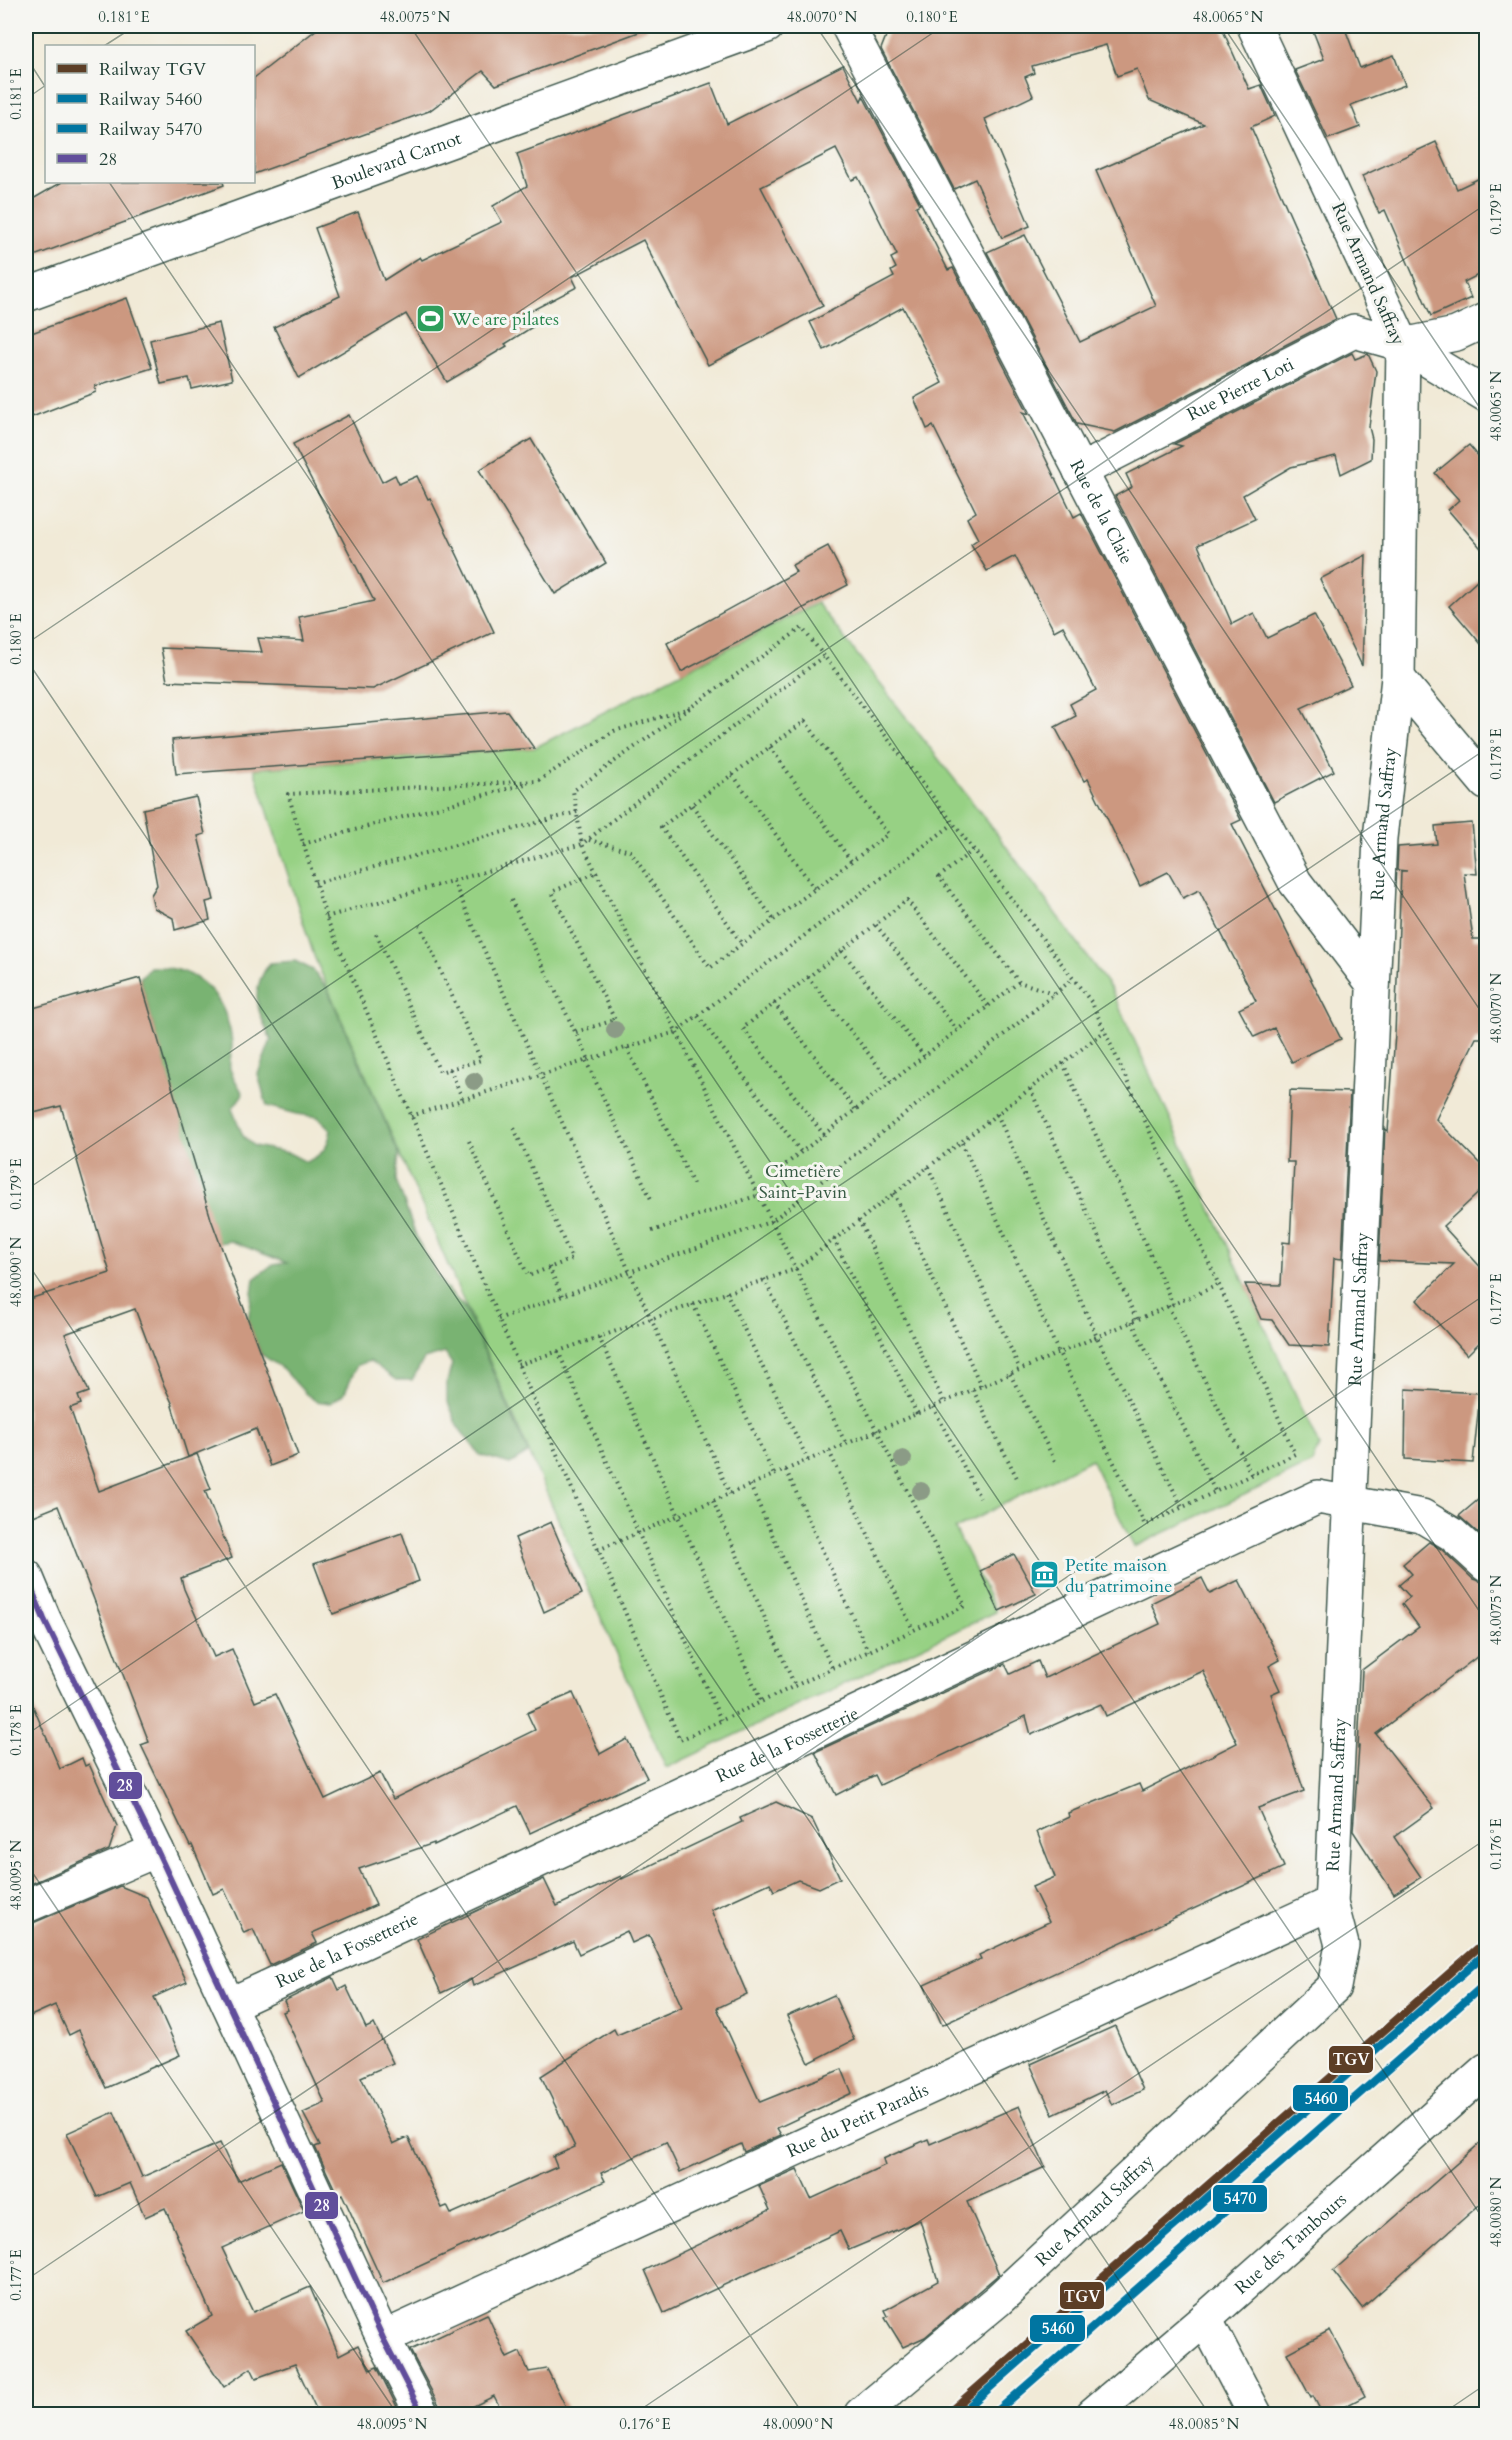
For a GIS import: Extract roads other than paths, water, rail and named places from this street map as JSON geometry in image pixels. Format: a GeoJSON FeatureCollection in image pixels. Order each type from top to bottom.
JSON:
{"type":"FeatureCollection","features":[{"type":"Feature","properties":{"kind":"street","name":"Boulevard Carnot"},"geometry":{"type":"LineString","coordinates":[[26,295],[767,26]]}},
{"type":"Feature","properties":{"kind":"street","name":"Rue de la Claie"},"geometry":{"type":"LineString","coordinates":[[848,26],[1295,882],[1373,984]]}},
{"type":"Feature","properties":{"kind":"street","name":"Rue Armand Saffray"},"geometry":{"type":"LineString","coordinates":[[861,2415],[998,2300],[1334,1987],[1342,1945],[1331,1903],[1380,838],[1398,678],[1403,345],[1254,26]]}},
{"type":"Feature","properties":{"kind":"street"},"geometry":{"type":"LineString","coordinates":[[1403,345],[1456,334],[1486,320]]}},
{"type":"Feature","properties":{"kind":"street","name":"Rue Pierre Loti"},"geometry":{"type":"LineString","coordinates":[[1080,471],[1354,332],[1403,345]]}},
{"type":"Feature","properties":{"kind":"street"},"geometry":{"type":"LineString","coordinates":[[1403,345],[1486,395]]}},
{"type":"Feature","properties":{"kind":"street"},"geometry":{"type":"LineString","coordinates":[[1398,678],[1486,783]]}},
{"type":"Feature","properties":{"kind":"street","name":"Rue de la Fossetterie"},"geometry":{"type":"LineString","coordinates":[[229,2005],[1318,1497],[1422,1516],[1452,1534],[1486,1565]]}},
{"type":"Feature","properties":{"kind":"street"},"geometry":{"type":"LineString","coordinates":[[26,1576],[49,1630],[157,1850],[383,2337],[422,2415]]}},
{"type":"Feature","properties":{"kind":"street"},"geometry":{"type":"LineString","coordinates":[[26,1906],[157,1850]]}},
{"type":"Feature","properties":{"kind":"street","name":"Rue du Petit Paradis"},"geometry":{"type":"LineString","coordinates":[[383,2337],[1331,1903]]}},
{"type":"Feature","properties":{"kind":"street","name":"Rue des Tambours"},"geometry":{"type":"LineString","coordinates":[[1093,2415],[1486,2070]]}},
{"type":"Feature","properties":{"kind":"street"},"geometry":{"type":"LineString","coordinates":[[1205,2319],[1255,2415]]}},
{"type":"Feature","properties":{"kind":"rail line","name":"TGV"},"geometry":{"type":"LineString","coordinates":[[947,2414],[1486,1941]]}},
{"type":"Feature","properties":{"kind":"rail line","name":"5460"},"geometry":{"type":"LineString","coordinates":[[960,2414],[1486,1953]]}},
{"type":"Feature","properties":{"kind":"rail line","name":"5470"},"geometry":{"type":"LineString","coordinates":[[994,2414],[1486,1983]]}},
{"type":"Feature","properties":{"kind":"place","name":"We are pilates"},"geometry":{"type":"Point","coordinates":[431,319]}},
{"type":"Feature","properties":{"kind":"place","name":"Petite maison du patrimoine"},"geometry":{"type":"Point","coordinates":[1044,1575]}},
{"type":"Feature","properties":{"kind":"park label","name":"Cimetière Saint-Pavin"},"geometry":{"type":"Point","coordinates":[803,1181]}}]}
